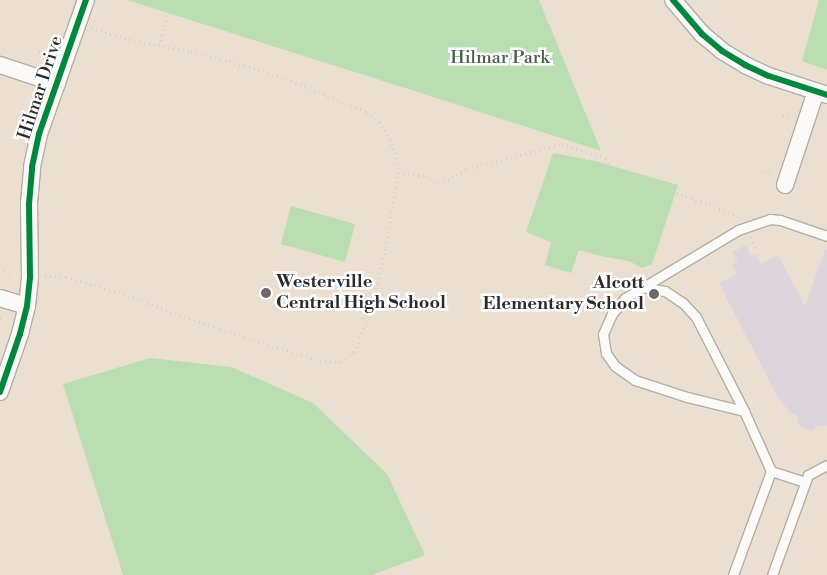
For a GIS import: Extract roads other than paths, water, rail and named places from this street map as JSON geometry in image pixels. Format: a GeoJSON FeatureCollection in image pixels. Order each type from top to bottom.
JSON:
{"type":"FeatureCollection","features":[{"type":"Feature","properties":{"kind":"street","name":"Hilmar Drive"},"geometry":{"type":"LineString","coordinates":[[0,392],[20,334],[26,306],[30,277],[29,204],[32,167],[40,134],[86,0]]}},
{"type":"Feature","properties":{"kind":"street"},"geometry":{"type":"LineString","coordinates":[[674,0],[702,34],[722,51],[745,65],[769,76],[822,93],[785,184]]}},
{"type":"Feature","properties":{"kind":"street"},"geometry":{"type":"LineString","coordinates":[[0,65],[58,84]]}},
{"type":"Feature","properties":{"kind":"street"},"geometry":{"type":"LineString","coordinates":[[0,298],[26,306]]}},
{"type":"Feature","properties":{"kind":"lane"},"geometry":{"type":"LineString","coordinates":[[744,411],[687,397],[636,380],[615,366],[606,354],[603,334],[612,314],[625,298],[746,227],[770,219],[780,220],[827,236]]}},
{"type":"Feature","properties":{"kind":"lane"},"geometry":{"type":"LineString","coordinates":[[642,287],[665,291],[683,302],[696,317],[744,411],[770,471],[733,575]]}},
{"type":"Feature","properties":{"kind":"lane"},"geometry":{"type":"LineString","coordinates":[[772,575],[805,482],[811,472],[827,465]]}},
{"type":"Feature","properties":{"kind":"lane"},"geometry":{"type":"LineString","coordinates":[[770,471],[805,482]]}},
{"type":"Feature","properties":{"kind":"place","name":"Westerville Central High School"},"geometry":{"type":"Point","coordinates":[266,293]}},
{"type":"Feature","properties":{"kind":"place","name":"Alcott Elementary School"},"geometry":{"type":"Point","coordinates":[654,294]}},
{"type":"Feature","properties":{"kind":"park label","name":"Hilmar Park"},"geometry":{"type":"Point","coordinates":[500,58]}}]}
